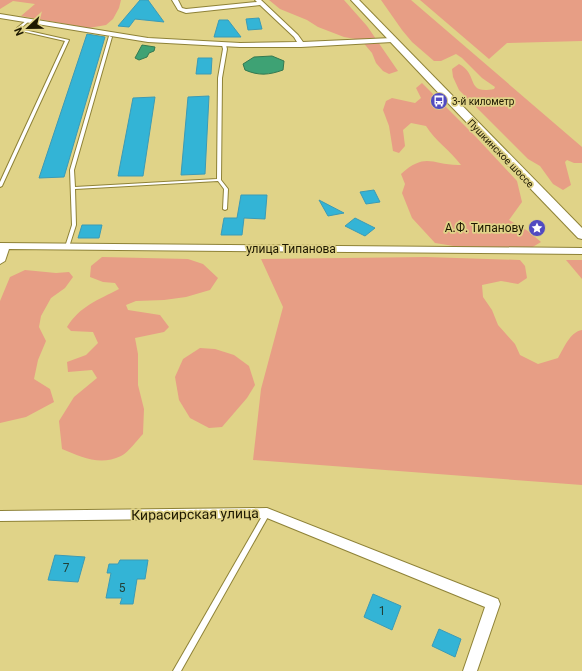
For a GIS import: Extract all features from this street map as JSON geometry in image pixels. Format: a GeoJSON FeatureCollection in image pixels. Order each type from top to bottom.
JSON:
{"type":"FeatureCollection","features":[{"type":"Feature","properties":{"kind":"main road","name":"Пушкинское шоссе"},"geometry":{"type":"LineString","coordinates":[[355,0],[582,235]]}},
{"type":"Feature","properties":{"kind":"street"},"geometry":{"type":"LineString","coordinates":[[175,0],[180,9],[186,11],[260,2],[296,36],[301,45]]}},
{"type":"Feature","properties":{"kind":"street"},"geometry":{"type":"LineString","coordinates":[[0,16],[148,40],[224,45],[301,45],[392,40]]}},
{"type":"Feature","properties":{"kind":"street"},"geometry":{"type":"LineString","coordinates":[[0,261],[3,246]]}},
{"type":"Feature","properties":{"kind":"street","name":"улица Типанова"},"geometry":{"type":"LineString","coordinates":[[3,246],[582,251]]}},
{"type":"Feature","properties":{"kind":"street","name":"Кирасирская улица"},"geometry":{"type":"LineString","coordinates":[[0,516],[267,513],[493,604],[470,671]]}},
{"type":"Feature","properties":{"kind":"lane"},"geometry":{"type":"LineString","coordinates":[[0,186],[67,40],[18,29],[28,21]]}},
{"type":"Feature","properties":{"kind":"lane"},"geometry":{"type":"LineString","coordinates":[[67,247],[74,225],[72,170],[110,37]]}},
{"type":"Feature","properties":{"kind":"lane"},"geometry":{"type":"LineString","coordinates":[[224,45],[225,49],[220,78],[219,180],[226,189],[225,209]]}},
{"type":"Feature","properties":{"kind":"lane"},"geometry":{"type":"LineString","coordinates":[[73,188],[219,180]]}},
{"type":"Feature","properties":{"kind":"lane"},"geometry":{"type":"LineString","coordinates":[[177,671],[267,513]]}},
{"type":"Feature","properties":{"kind":"shaded area"},"geometry":{"type":"Polygon","coordinates":[[[0,0],[121,0],[119,8],[113,19],[106,25],[89,28],[21,16],[35,4],[13,1],[0,9],[0,0]]]}},
{"type":"Feature","properties":{"kind":"shaded area"},"geometry":{"type":"Polygon","coordinates":[[[269,0],[344,0],[367,26],[398,71],[389,74],[383,71],[376,63],[372,53],[361,40],[344,37],[318,27],[307,20],[280,9],[269,0]]]}},
{"type":"Feature","properties":{"kind":"shaded area"},"geometry":{"type":"Polygon","coordinates":[[[381,0],[411,0],[582,147],[582,163],[574,163],[567,160],[565,162],[571,185],[563,190],[553,184],[540,166],[528,159],[459,90],[453,77],[452,69],[459,64],[465,68],[475,86],[479,89],[494,89],[495,87],[482,78],[456,54],[441,61],[434,61],[412,42],[381,0]]]}},
{"type":"Feature","properties":{"kind":"shaded area"},"geometry":{"type":"Polygon","coordinates":[[[420,0],[582,0],[582,41],[507,43],[489,59],[420,0]]]}},
{"type":"Feature","properties":{"kind":"shaded area"},"geometry":{"type":"Polygon","coordinates":[[[142,45],[155,47],[154,51],[149,53],[147,57],[139,60],[135,58],[142,45]]]}},
{"type":"Feature","properties":{"kind":"shaded area"},"geometry":{"type":"Polygon","coordinates":[[[272,56],[284,61],[283,70],[264,74],[245,70],[243,64],[254,57],[272,56]]]}},
{"type":"Feature","properties":{"kind":"shaded area"},"geometry":{"type":"Polygon","coordinates":[[[422,83],[517,181],[522,202],[509,220],[528,231],[541,242],[526,251],[460,247],[435,243],[412,218],[402,193],[405,184],[401,174],[417,163],[424,161],[461,165],[426,126],[411,123],[403,130],[405,146],[399,153],[393,151],[389,126],[383,110],[386,101],[392,98],[415,103],[421,98],[416,88],[422,83]]]}},
{"type":"Feature","properties":{"kind":"shaded area"},"geometry":{"type":"Polygon","coordinates":[[[102,257],[188,259],[203,264],[218,278],[210,290],[186,297],[164,300],[136,301],[126,305],[128,310],[160,315],[169,327],[164,332],[135,338],[138,354],[138,385],[144,409],[143,434],[130,449],[121,456],[113,459],[98,460],[83,457],[62,449],[59,421],[74,397],[97,378],[92,370],[68,372],[67,362],[86,355],[98,343],[93,332],[71,331],[67,327],[84,309],[97,300],[119,289],[115,283],[103,282],[90,277],[91,266],[102,257]]]}},
{"type":"Feature","properties":{"kind":"shaded area"},"geometry":{"type":"Polygon","coordinates":[[[426,257],[520,260],[525,266],[527,278],[518,284],[501,281],[482,285],[483,297],[492,310],[498,325],[515,344],[520,355],[538,364],[558,358],[571,337],[578,331],[582,330],[582,485],[253,460],[261,389],[283,307],[261,259],[426,257]]]}},
{"type":"Feature","properties":{"kind":"shaded area"},"geometry":{"type":"Polygon","coordinates":[[[566,260],[582,260],[582,279],[566,260]]]}},
{"type":"Feature","properties":{"kind":"shaded area"},"geometry":{"type":"Polygon","coordinates":[[[25,270],[56,273],[69,272],[73,277],[65,288],[51,298],[41,316],[39,327],[46,341],[38,360],[34,379],[50,389],[54,402],[26,417],[0,423],[0,301],[10,277],[25,270]]]}},
{"type":"Feature","properties":{"kind":"shaded area"},"geometry":{"type":"Polygon","coordinates":[[[200,348],[215,349],[234,355],[249,366],[255,385],[247,398],[222,427],[209,428],[190,418],[179,400],[175,377],[183,359],[200,348]]]}},
{"type":"Feature","properties":{"kind":"building"},"geometry":{"type":"Polygon","coordinates":[[[140,0],[148,0],[164,22],[135,19],[129,27],[118,26],[140,0]]]}},
{"type":"Feature","properties":{"kind":"building"},"geometry":{"type":"Polygon","coordinates":[[[259,18],[262,29],[248,30],[246,19],[259,18]]]}},
{"type":"Feature","properties":{"kind":"building"},"geometry":{"type":"Polygon","coordinates":[[[219,20],[228,20],[241,37],[214,37],[219,20]]]}},
{"type":"Feature","properties":{"kind":"building"},"geometry":{"type":"Polygon","coordinates":[[[87,34],[105,37],[64,177],[39,178],[87,34]]]}},
{"type":"Feature","properties":{"kind":"building"},"geometry":{"type":"Polygon","coordinates":[[[198,58],[212,58],[211,74],[196,74],[198,58]]]}},
{"type":"Feature","properties":{"kind":"building"},"geometry":{"type":"Polygon","coordinates":[[[209,96],[205,174],[181,175],[188,97],[209,96]]]}},
{"type":"Feature","properties":{"kind":"building"},"geometry":{"type":"Polygon","coordinates":[[[155,97],[143,176],[118,176],[133,98],[155,97]]]}},
{"type":"Feature","properties":{"kind":"building"},"geometry":{"type":"Polygon","coordinates":[[[374,190],[380,202],[366,204],[360,192],[374,190]]]}},
{"type":"Feature","properties":{"kind":"building"},"geometry":{"type":"Polygon","coordinates":[[[241,195],[267,195],[265,219],[244,218],[242,235],[221,235],[224,218],[237,218],[241,195]]]}},
{"type":"Feature","properties":{"kind":"building"},"geometry":{"type":"Polygon","coordinates":[[[319,200],[344,213],[328,216],[319,200]]]}},
{"type":"Feature","properties":{"kind":"building"},"geometry":{"type":"Polygon","coordinates":[[[355,218],[375,228],[365,236],[345,226],[355,218]]]}},
{"type":"Feature","properties":{"kind":"building"},"geometry":{"type":"Polygon","coordinates":[[[82,225],[102,225],[99,238],[78,238],[82,225]]]}},
{"type":"Feature","properties":{"kind":"building"},"geometry":{"type":"Polygon","coordinates":[[[55,555],[85,557],[78,582],[48,580],[55,555]]]}},
{"type":"Feature","properties":{"kind":"building"},"geometry":{"type":"Polygon","coordinates":[[[120,560],[148,560],[145,579],[137,579],[133,604],[120,604],[122,598],[106,598],[111,573],[107,573],[109,564],[118,564],[120,560]]]}},
{"type":"Feature","properties":{"kind":"building"},"geometry":{"type":"Polygon","coordinates":[[[373,594],[401,606],[392,630],[364,617],[373,594]]]}},
{"type":"Feature","properties":{"kind":"building"},"geometry":{"type":"Polygon","coordinates":[[[439,629],[461,639],[455,657],[432,646],[439,629]]]}},
{"type":"Feature","properties":{"kind":"place","name":"3-й километр"},"geometry":{"type":"Point","coordinates":[439,101]}},
{"type":"Feature","properties":{"kind":"place","name":"А.Ф. Типанову"},"geometry":{"type":"Point","coordinates":[537,228]}}]}
